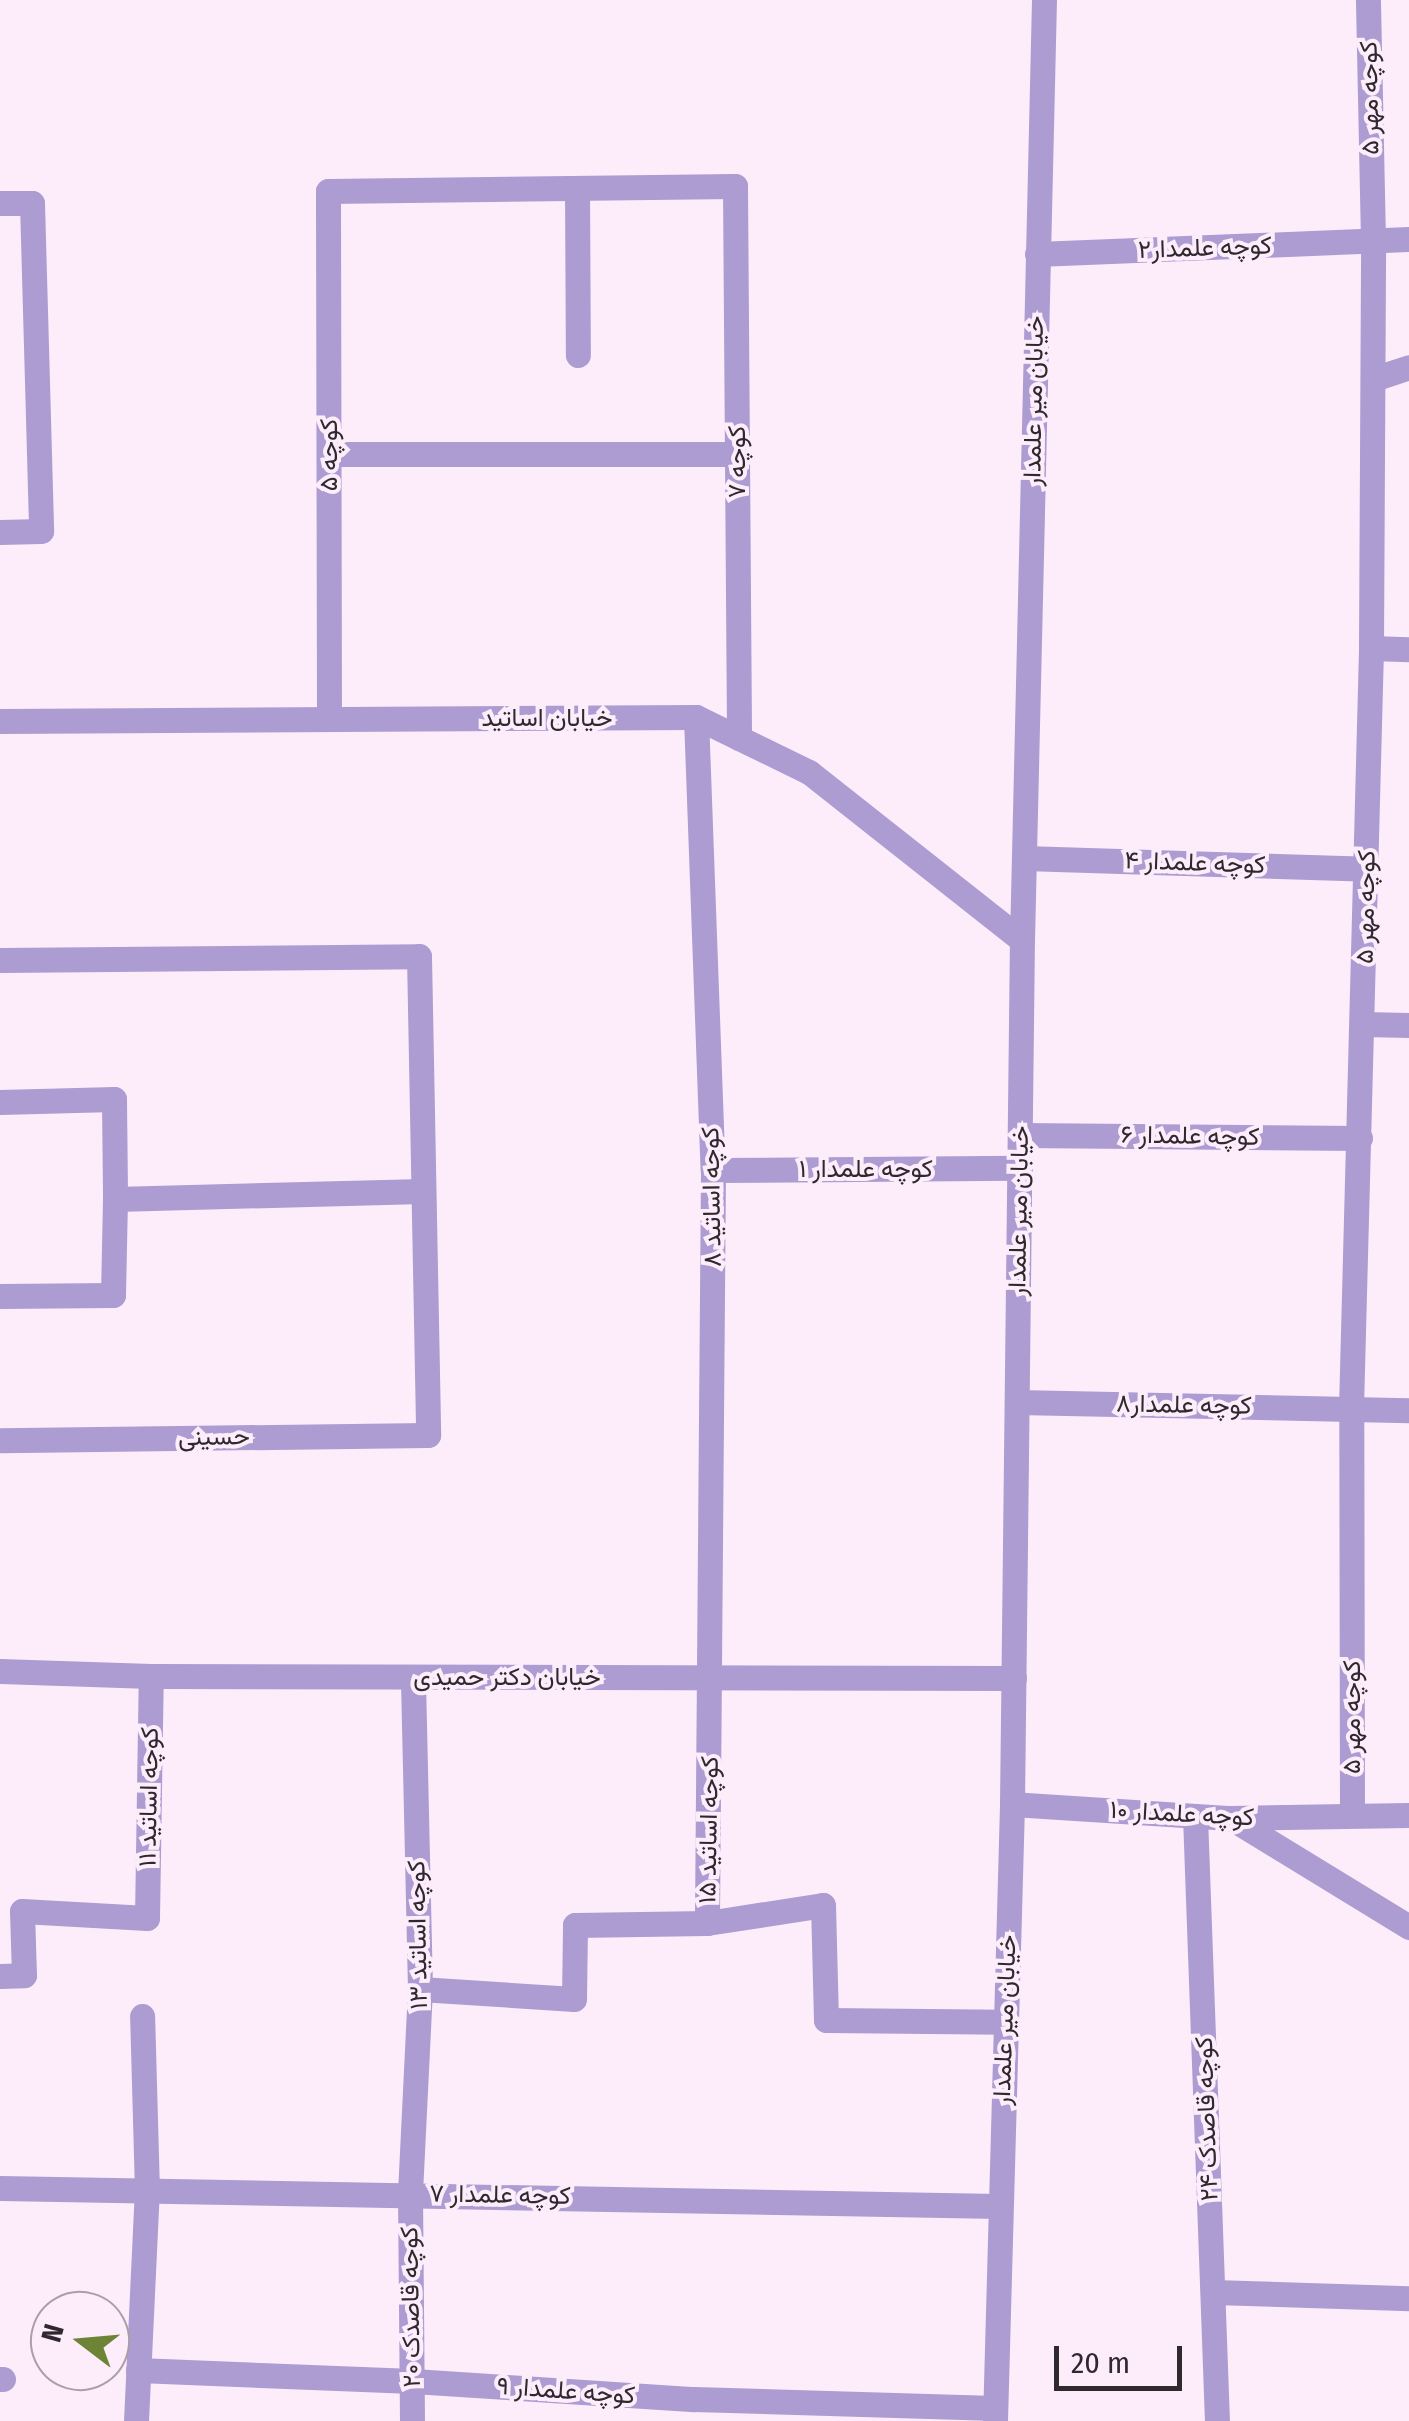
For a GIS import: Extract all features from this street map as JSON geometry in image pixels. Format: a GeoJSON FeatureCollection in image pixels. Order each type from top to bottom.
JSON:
{"type":"FeatureCollection","features":[{"type":"Feature","properties":{"kind":"street","name":"خیابان میر علمدار"},"geometry":{"type":"LineString","coordinates":[[995,2414],[1012,1804],[1022,940],[1044,0]]}},
{"type":"Feature","properties":{"kind":"street","name":"کوچه مهر ۵"},"geometry":{"type":"LineString","coordinates":[[1352,1815],[1351,1408],[1371,648],[1373,242],[1368,0]]}},
{"type":"Feature","properties":{"kind":"street","name":"کوچه ۷"},"geometry":{"type":"LineString","coordinates":[[577,188],[735,186],[739,738]]}},
{"type":"Feature","properties":{"kind":"street","name":"کوچه ۵"},"geometry":{"type":"LineString","coordinates":[[329,719],[328,191],[577,188]]}},
{"type":"Feature","properties":{"kind":"street"},"geometry":{"type":"LineString","coordinates":[[577,188],[578,355]]}},
{"type":"Feature","properties":{"kind":"street"},"geometry":{"type":"LineString","coordinates":[[0,203],[32,203],[41,531],[0,532]]}},
{"type":"Feature","properties":{"kind":"street","name":"کوچه علمدار۲"},"geometry":{"type":"LineString","coordinates":[[1038,254],[1409,240]]}},
{"type":"Feature","properties":{"kind":"street"},"geometry":{"type":"LineString","coordinates":[[1373,379],[1409,367]]}},
{"type":"Feature","properties":{"kind":"street"},"geometry":{"type":"LineString","coordinates":[[329,454],[737,454]]}},
{"type":"Feature","properties":{"kind":"street"},"geometry":{"type":"LineString","coordinates":[[1371,648],[1409,649]]}},
{"type":"Feature","properties":{"kind":"street","name":"خیابان اساتید"},"geometry":{"type":"LineString","coordinates":[[0,721],[696,717],[809,772],[1022,940]]}},
{"type":"Feature","properties":{"kind":"street","name":"کوچه اساتید ۸"},"geometry":{"type":"LineString","coordinates":[[696,717],[712,1170],[712,1676]]}},
{"type":"Feature","properties":{"kind":"street","name":"کوچه علمدار ۴"},"geometry":{"type":"LineString","coordinates":[[1024,858],[1366,869]]}},
{"type":"Feature","properties":{"kind":"street"},"geometry":{"type":"LineString","coordinates":[[0,960],[419,956],[423,1191],[115,1198]]}},
{"type":"Feature","properties":{"kind":"street"},"geometry":{"type":"LineString","coordinates":[[1363,1024],[1409,1025]]}},
{"type":"Feature","properties":{"kind":"street"},"geometry":{"type":"LineString","coordinates":[[0,1102],[114,1099],[115,1198],[113,1295],[0,1296]]}},
{"type":"Feature","properties":{"kind":"street","name":"کوچه علمدار ۶"},"geometry":{"type":"LineString","coordinates":[[1020,1135],[1360,1138]]}},
{"type":"Feature","properties":{"kind":"street","name":"کوچه علمدار ۱"},"geometry":{"type":"LineString","coordinates":[[712,1170],[1020,1168]]}},
{"type":"Feature","properties":{"kind":"street","name":"حسینی"},"geometry":{"type":"LineString","coordinates":[[0,1440],[428,1435],[423,1191]]}},
{"type":"Feature","properties":{"kind":"street","name":"کوچه علمدار۸"},"geometry":{"type":"LineString","coordinates":[[1016,1402],[1409,1410]]}},
{"type":"Feature","properties":{"kind":"street","name":"خیابان دکتر حمیدی"},"geometry":{"type":"LineString","coordinates":[[0,1671],[151,1676],[1014,1678]]}},
{"type":"Feature","properties":{"kind":"street","name":"کوچه اساتید ۱۱"},"geometry":{"type":"LineString","coordinates":[[0,1976],[24,1975],[22,1911],[147,1918],[151,1676]]}},
{"type":"Feature","properties":{"kind":"street","name":"کوچه اساتید ۱۵"},"geometry":{"type":"LineString","coordinates":[[420,1989],[574,1999],[575,1924],[706,1922],[712,1676]]}},
{"type":"Feature","properties":{"kind":"street","name":"کوچه اساتید ۱۳"},"geometry":{"type":"LineString","coordinates":[[410,2193],[420,1989],[413,1677]]}},
{"type":"Feature","properties":{"kind":"street","name":"کوچه علمدار ۱۰"},"geometry":{"type":"LineString","coordinates":[[1012,1804],[1231,1818],[1409,1815]]}},
{"type":"Feature","properties":{"kind":"street","name":"کوچه قاصدک ۲۴"},"geometry":{"type":"LineString","coordinates":[[1195,1816],[1217,2421]]}},
{"type":"Feature","properties":{"kind":"street"},"geometry":{"type":"LineString","coordinates":[[1231,1818],[1409,1927]]}},
{"type":"Feature","properties":{"kind":"street"},"geometry":{"type":"LineString","coordinates":[[706,1922],[823,1905],[826,2020],[1004,2022]]}},
{"type":"Feature","properties":{"kind":"street"},"geometry":{"type":"LineString","coordinates":[[136,2421],[147,2191],[142,2016]]}},
{"type":"Feature","properties":{"kind":"street","name":"کوچه علمدار ۷"},"geometry":{"type":"LineString","coordinates":[[0,2188],[1000,2206]]}},
{"type":"Feature","properties":{"kind":"street","name":"کوچه قاصدک ۲۰"},"geometry":{"type":"LineString","coordinates":[[410,2193],[412,2421]]}},
{"type":"Feature","properties":{"kind":"street"},"geometry":{"type":"LineString","coordinates":[[1214,2292],[1409,2298]]}},
{"type":"Feature","properties":{"kind":"street","name":"کوچه علمدار ۹"},"geometry":{"type":"LineString","coordinates":[[138,2370],[413,2381],[693,2410],[995,2414]]}}]}
